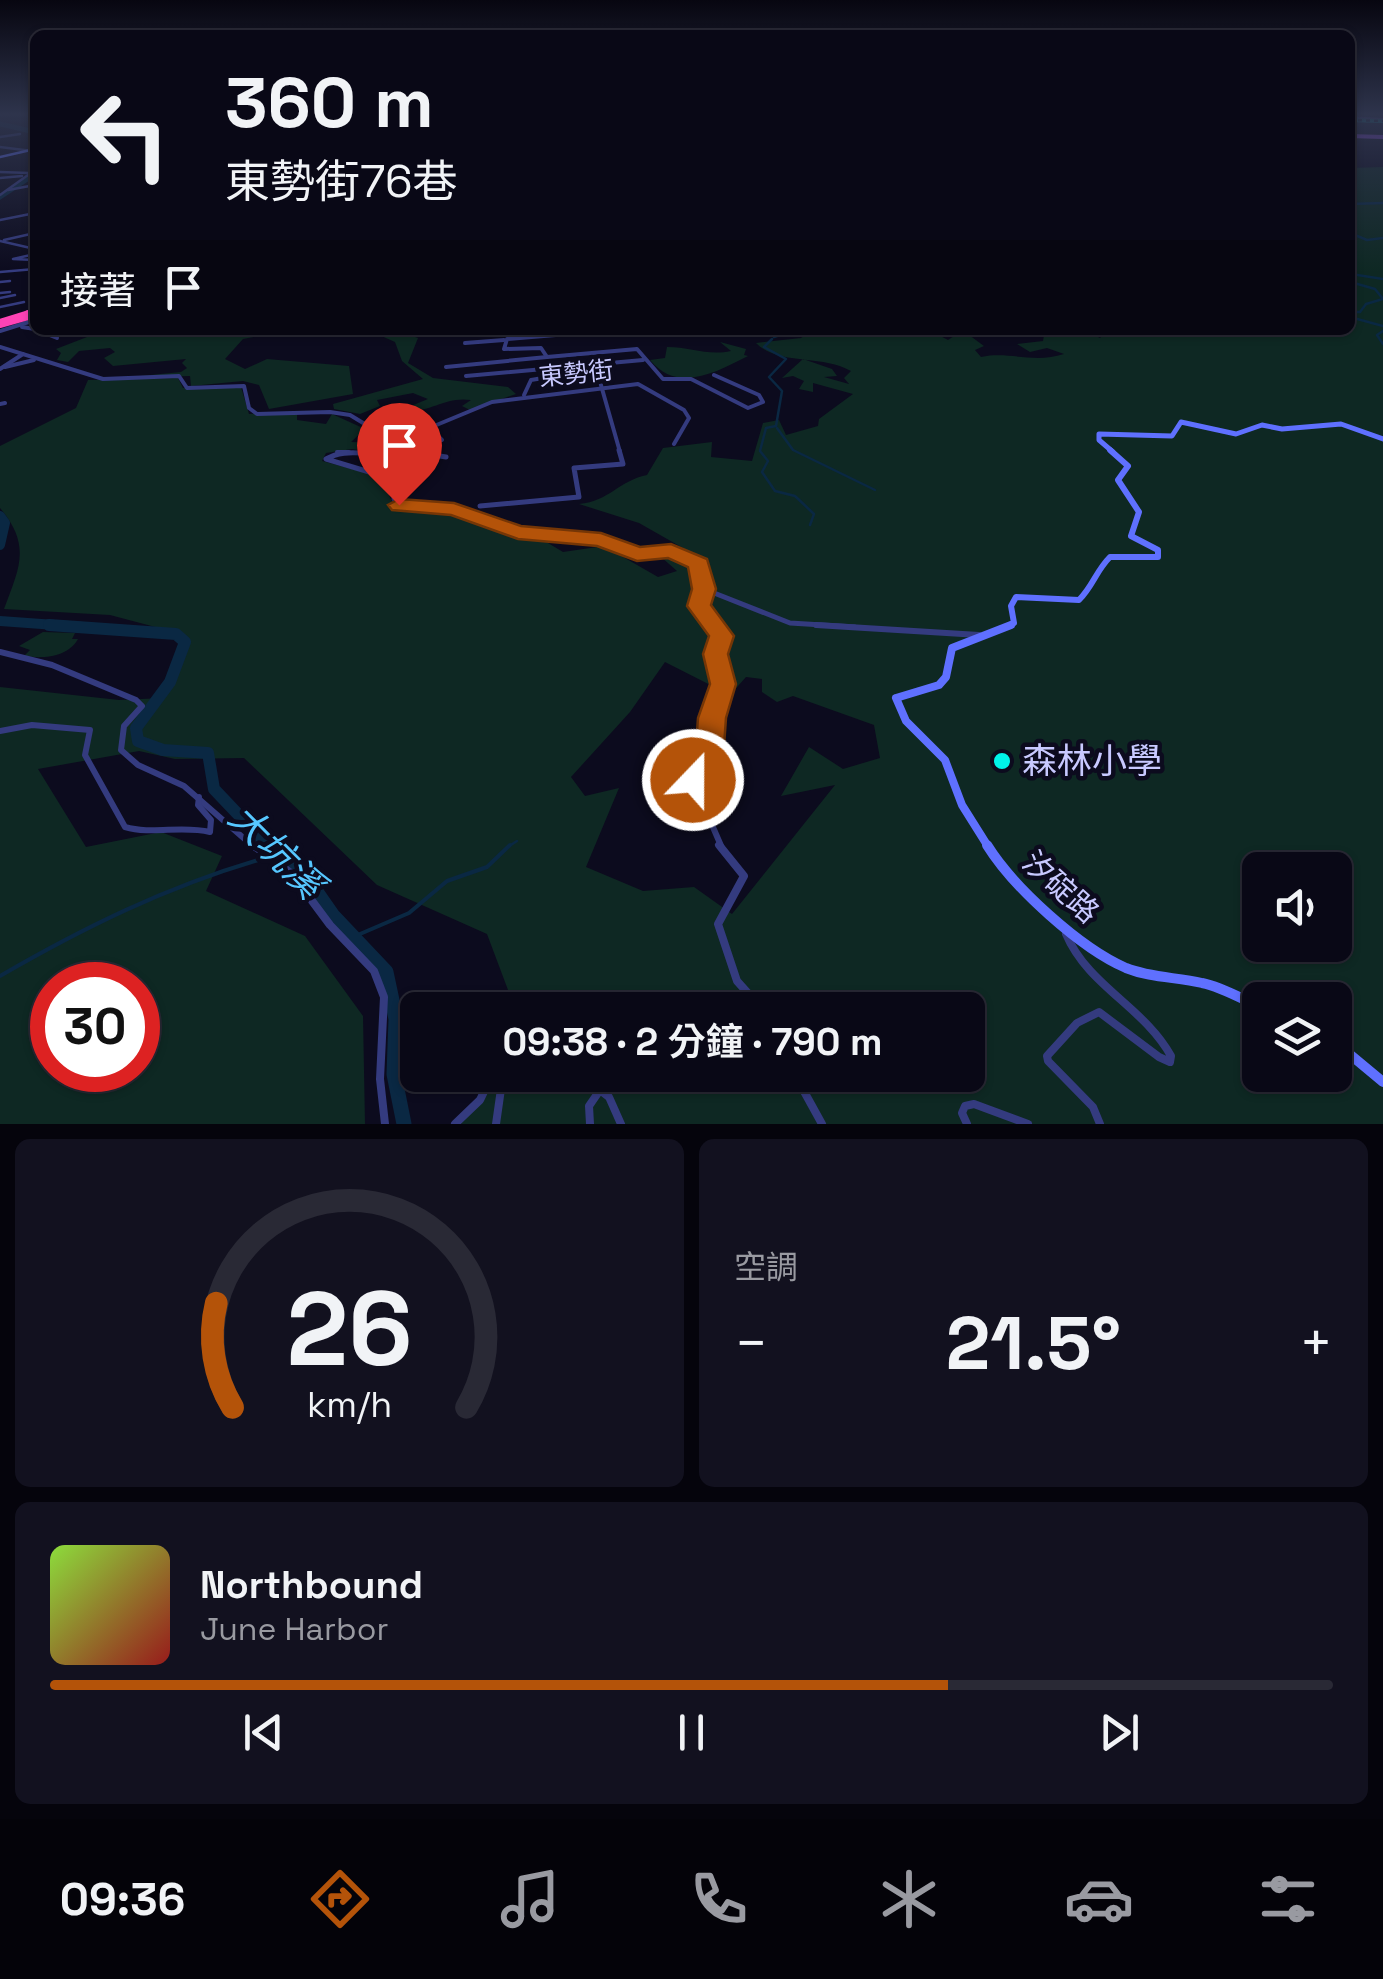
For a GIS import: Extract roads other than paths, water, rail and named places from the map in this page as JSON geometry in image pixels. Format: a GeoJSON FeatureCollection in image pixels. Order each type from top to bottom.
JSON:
{"type":"FeatureCollection","features":[{"type":"Feature","properties":{"kind":"highway"},"geometry":{"type":"LineString","coordinates":[[0,325],[30,316]]}},
{"type":"Feature","properties":{"kind":"street"},"geometry":{"type":"LineString","coordinates":[[0,172],[29,178]]}},
{"type":"Feature","properties":{"kind":"street"},"geometry":{"type":"LineString","coordinates":[[9,176],[29,178]]}},
{"type":"Feature","properties":{"kind":"street"},"geometry":{"type":"LineString","coordinates":[[0,178],[29,178]]}},
{"type":"Feature","properties":{"kind":"street"},"geometry":{"type":"LineString","coordinates":[[4,192],[16,189],[29,178]]}},
{"type":"Feature","properties":{"kind":"street"},"geometry":{"type":"LineString","coordinates":[[4,192],[29,178]]}},
{"type":"Feature","properties":{"kind":"street"},"geometry":{"type":"LineString","coordinates":[[0,220],[30,214]]}},
{"type":"Feature","properties":{"kind":"street"},"geometry":{"type":"LineString","coordinates":[[2,242],[30,234]]}},
{"type":"Feature","properties":{"kind":"street"},"geometry":{"type":"LineString","coordinates":[[2,242],[30,252]]}},
{"type":"Feature","properties":{"kind":"street"},"geometry":{"type":"LineString","coordinates":[[19,270],[24,263]]}},
{"type":"Feature","properties":{"kind":"street"},"geometry":{"type":"LineString","coordinates":[[9,271],[14,264]]}},
{"type":"Feature","properties":{"kind":"street"},"geometry":{"type":"LineString","coordinates":[[0,272],[28,270]]}},
{"type":"Feature","properties":{"kind":"street"},"geometry":{"type":"LineString","coordinates":[[22,277],[28,270]]}},
{"type":"Feature","properties":{"kind":"street"},"geometry":{"type":"LineString","coordinates":[[0,282],[10,281]]}},
{"type":"Feature","properties":{"kind":"street"},"geometry":{"type":"LineString","coordinates":[[0,296],[13,293]]}},
{"type":"Feature","properties":{"kind":"street"},"geometry":{"type":"LineString","coordinates":[[0,307],[24,302]]}},
{"type":"Feature","properties":{"kind":"street"},"geometry":{"type":"LineString","coordinates":[[15,326],[30,318]]}},
{"type":"Feature","properties":{"kind":"street"},"geometry":{"type":"LineString","coordinates":[[0,325],[30,329]]}},
{"type":"Feature","properties":{"kind":"street"},"geometry":{"type":"LineString","coordinates":[[49,335],[57,338]]}},
{"type":"Feature","properties":{"kind":"street"},"geometry":{"type":"LineString","coordinates":[[465,342],[562,335]]}},
{"type":"Feature","properties":{"kind":"street"},"geometry":{"type":"LineString","coordinates":[[507,340],[503,343],[506,350],[540,348],[547,357]]}},
{"type":"Feature","properties":{"kind":"street","name":"東勢街"},"geometry":{"type":"LineString","coordinates":[[0,347],[103,379],[179,376],[187,388],[244,386],[248,408],[256,414],[330,412],[350,415],[374,428],[432,430],[483,405],[524,396],[642,384],[684,410],[689,418],[674,444]]}},
{"type":"Feature","properties":{"kind":"street"},"geometry":{"type":"LineString","coordinates":[[446,367],[636,349],[644,353],[643,360]]}},
{"type":"Feature","properties":{"kind":"street"},"geometry":{"type":"LineString","coordinates":[[3,368],[23,354]]}},
{"type":"Feature","properties":{"kind":"street"},"geometry":{"type":"LineString","coordinates":[[3,368],[37,359]]}},
{"type":"Feature","properties":{"kind":"street"},"geometry":{"type":"LineString","coordinates":[[466,376],[643,360],[664,378],[692,379],[748,408],[763,402],[759,396],[714,375]]}},
{"type":"Feature","properties":{"kind":"street"},"geometry":{"type":"LineString","coordinates":[[480,506],[579,498],[574,468],[624,464],[596,364]]}},
{"type":"Feature","properties":{"kind":"street"},"geometry":{"type":"LineString","coordinates":[[524,396],[531,380],[556,376],[552,368]]}},
{"type":"Feature","properties":{"kind":"street","name":"汐碇路"},"geometry":{"type":"LineString","coordinates":[[1242,999],[1204,982],[1155,978],[1124,967],[1103,957],[1061,922],[1002,869],[962,804],[946,760],[906,721],[896,704],[900,693],[936,688],[945,680],[952,648],[1014,623],[1010,606],[1016,597],[1079,600],[1090,589],[1092,574],[1110,557],[1158,557],[1158,550],[1130,536],[1139,512],[1118,480],[1128,466],[1099,440],[1099,434],[1172,436],[1181,422],[1236,434],[1262,426],[1289,429],[1341,424],[1383,439]]}},
{"type":"Feature","properties":{"kind":"street","name":"東勢街"},"geometry":{"type":"LineString","coordinates":[[432,430],[442,440],[380,456],[339,451],[326,459],[330,464],[396,480],[394,500],[409,508],[454,509],[518,533],[601,540],[637,554],[671,551],[699,564],[704,589]]}},
{"type":"Feature","properties":{"kind":"street"},"geometry":{"type":"LineString","coordinates":[[397,449],[446,457]]}},
{"type":"Feature","properties":{"kind":"street"},"geometry":{"type":"LineString","coordinates":[[746,992],[736,981],[718,924],[744,876],[738,861],[710,830],[700,788],[690,774],[710,746],[712,718],[723,684],[716,654],[722,636],[699,606],[704,589],[790,623],[986,637]]}},
{"type":"Feature","properties":{"kind":"street"},"geometry":{"type":"LineString","coordinates":[[0,652],[52,665],[136,700],[142,706],[124,726],[121,750],[138,765],[170,777],[199,797],[263,855],[292,874],[330,925],[374,971],[384,996],[380,1079],[385,1124]]}},
{"type":"Feature","properties":{"kind":"street"},"geometry":{"type":"LineString","coordinates":[[0,732],[32,725],[90,730],[85,756],[125,826],[138,831],[184,826],[210,832],[211,820],[198,805],[199,797]]}},
{"type":"Feature","properties":{"kind":"street"},"geometry":{"type":"LineString","coordinates":[[1061,922],[1071,953],[1145,1018],[1172,1056],[1170,1062],[1159,1057],[1099,1012],[1077,1022],[1048,1061],[1092,1106],[1100,1124]]}},
{"type":"Feature","properties":{"kind":"street"},"geometry":{"type":"LineString","coordinates":[[1352,1056],[1383,1082]]}},
{"type":"Feature","properties":{"kind":"street"},"geometry":{"type":"LineString","coordinates":[[590,1124],[589,1106],[600,1090],[609,1098],[621,1124]]}},
{"type":"Feature","properties":{"kind":"street"},"geometry":{"type":"LineString","coordinates":[[455,1124],[484,1092]]}},
{"type":"Feature","properties":{"kind":"street"},"geometry":{"type":"LineString","coordinates":[[496,1124],[501,1092]]}},
{"type":"Feature","properties":{"kind":"street"},"geometry":{"type":"LineString","coordinates":[[804,1092],[822,1124]]}},
{"type":"Feature","properties":{"kind":"street"},"geometry":{"type":"LineString","coordinates":[[967,1124],[962,1113],[965,1106],[974,1104],[1028,1124]]}},
{"type":"Feature","properties":{"kind":"waterway","name":"大坑溪"},"geometry":{"type":"LineString","coordinates":[[0,197],[30,177]]}},
{"type":"Feature","properties":{"kind":"waterway"},"geometry":{"type":"LineString","coordinates":[[1355,204],[1383,203]]}},
{"type":"Feature","properties":{"kind":"waterway"},"geometry":{"type":"LineString","coordinates":[[1355,235],[1367,240],[1383,238]]}},
{"type":"Feature","properties":{"kind":"waterway"},"geometry":{"type":"LineString","coordinates":[[1355,275],[1383,279]]}},
{"type":"Feature","properties":{"kind":"waterway"},"geometry":{"type":"LineString","coordinates":[[1355,283],[1375,289],[1383,299],[1355,312]]}},
{"type":"Feature","properties":{"kind":"waterway"},"geometry":{"type":"LineString","coordinates":[[1355,318],[1383,326]]}},
{"type":"Feature","properties":{"kind":"waterway"},"geometry":{"type":"LineString","coordinates":[[1383,331],[1377,335],[1383,344]]}},
{"type":"Feature","properties":{"kind":"waterway"},"geometry":{"type":"LineString","coordinates":[[774,337],[780,335]]}},
{"type":"Feature","properties":{"kind":"waterway"},"geometry":{"type":"LineString","coordinates":[[772,339],[764,347],[786,359],[769,377],[782,391],[776,426],[766,428],[760,451],[768,461],[762,472],[775,491],[795,496],[814,514],[810,525]]}},
{"type":"Feature","properties":{"kind":"waterway"},"geometry":{"type":"LineString","coordinates":[[777,428],[793,450],[875,490]]}},
{"type":"Feature","properties":{"kind":"waterway","name":"大坑溪"},"geometry":{"type":"LineString","coordinates":[[0,516],[5,523],[0,545]]}},
{"type":"Feature","properties":{"kind":"waterway","name":"大坑溪"},"geometry":{"type":"LineString","coordinates":[[0,621],[83,627]]}},
{"type":"Feature","properties":{"kind":"waterway","name":"大坑溪"},"geometry":{"type":"LineString","coordinates":[[49,625],[176,634],[185,642],[170,682],[136,728],[138,741],[163,750],[208,753],[214,789],[268,845]]}},
{"type":"Feature","properties":{"kind":"waterway"},"geometry":{"type":"LineString","coordinates":[[509,846],[517,841]]}},
{"type":"Feature","properties":{"kind":"waterway","name":"大坑溪"},"geometry":{"type":"LineString","coordinates":[[268,845],[303,873],[333,916],[386,972],[396,1019],[394,1074],[404,1124]]}},
{"type":"Feature","properties":{"kind":"waterway"},"geometry":{"type":"LineString","coordinates":[[353,937],[409,913],[447,881],[487,867],[509,846]]}},
{"type":"Feature","properties":{"kind":"waterway"},"geometry":{"type":"LineString","coordinates":[[0,976],[126,910],[258,860]]}},
{"type":"Feature","properties":{"kind":"place","name":"森林小學"},"geometry":{"type":"Point","coordinates":[1002,761]}}]}
